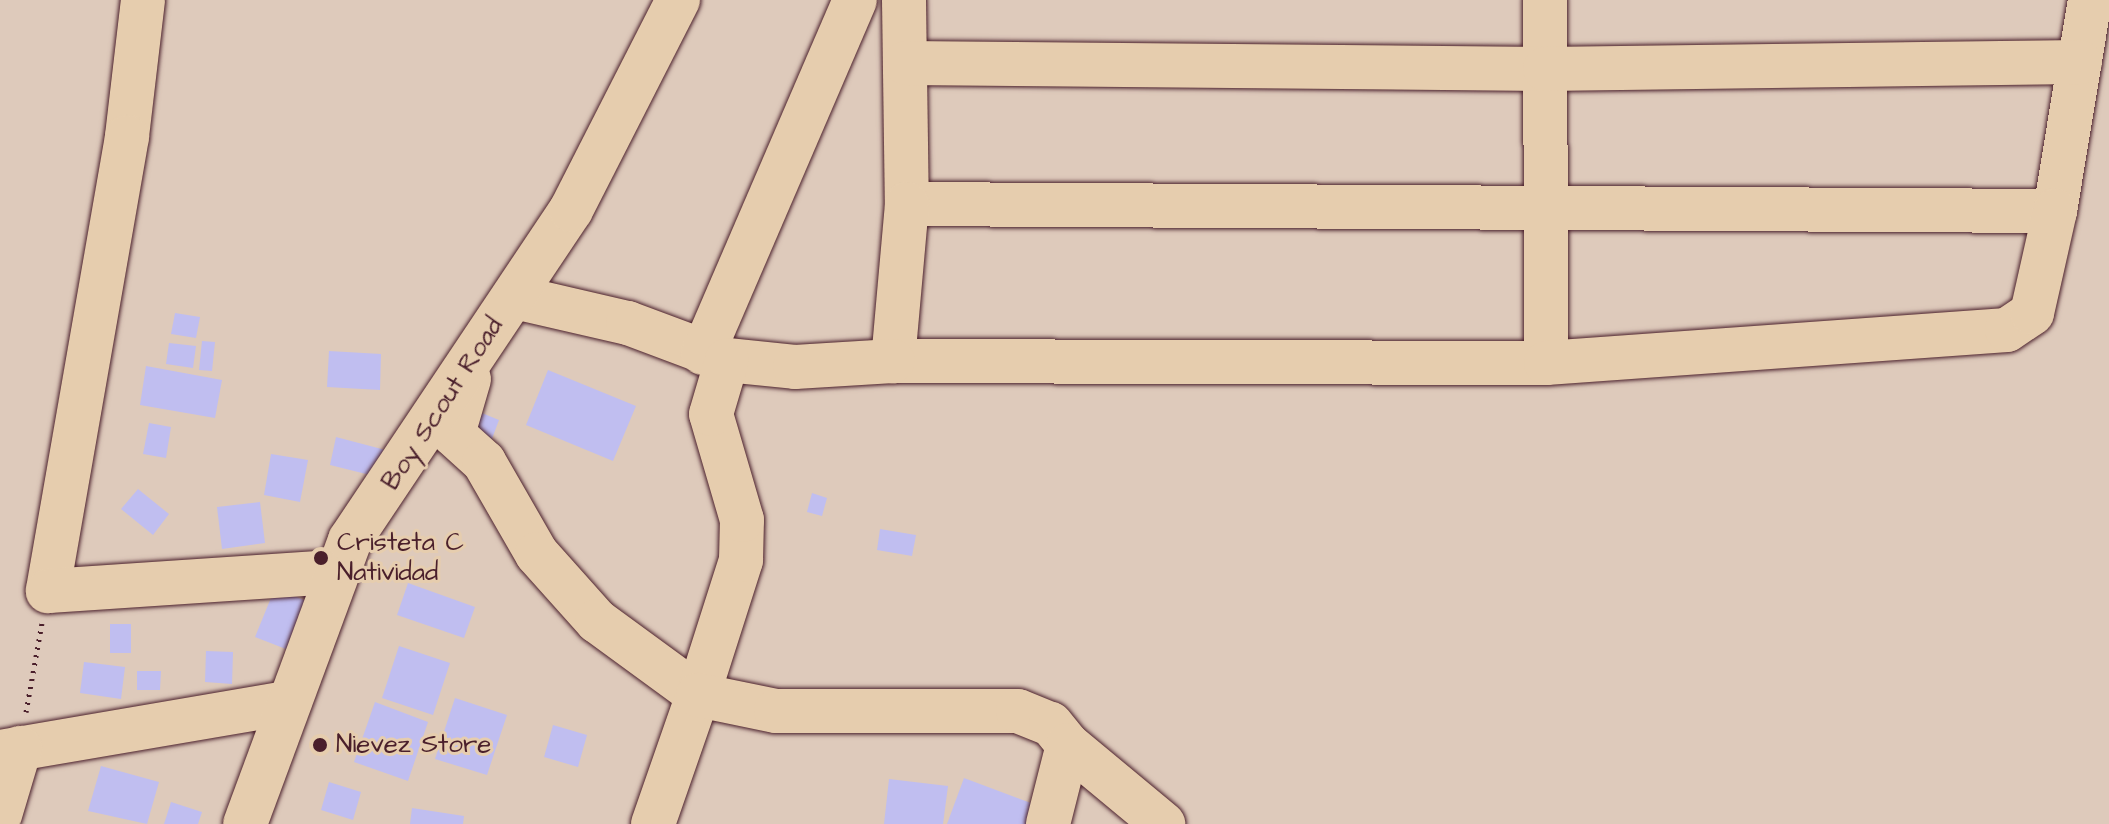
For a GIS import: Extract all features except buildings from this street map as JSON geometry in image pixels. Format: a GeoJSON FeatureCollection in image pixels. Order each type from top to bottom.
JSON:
{"type":"FeatureCollection","features":[{"type":"Feature","properties":{"kind":"street"},"geometry":{"type":"LineString","coordinates":[[143,0],[127,137],[48,591],[337,572]]}},
{"type":"Feature","properties":{"kind":"street","name":"Boy Scout Road"},"geometry":{"type":"LineString","coordinates":[[245,824],[287,703],[350,540],[571,210],[678,0]]}},
{"type":"Feature","properties":{"kind":"street"},"geometry":{"type":"LineString","coordinates":[[653,824],[741,560],[742,520],[711,414],[715,356],[855,0]]}},
{"type":"Feature","properties":{"kind":"street"},"geometry":{"type":"LineString","coordinates":[[893,361],[907,204],[904,0]]}},
{"type":"Feature","properties":{"kind":"street"},"geometry":{"type":"LineString","coordinates":[[1545,0],[1546,363]]}},
{"type":"Feature","properties":{"kind":"street"},"geometry":{"type":"LineString","coordinates":[[1163,824],[1068,745],[1051,724],[1018,711],[776,711],[698,695],[597,621],[557,580],[484,462],[453,434],[503,312],[628,323],[715,356],[795,367],[893,361],[1546,363],[2007,330],[2032,313],[2055,211],[2090,0]]}},
{"type":"Feature","properties":{"kind":"street"},"geometry":{"type":"LineString","coordinates":[[906,63],[1545,69],[2080,62]]}},
{"type":"Feature","properties":{"kind":"street"},"geometry":{"type":"LineString","coordinates":[[907,204],[2055,211]]}},
{"type":"Feature","properties":{"kind":"street"},"geometry":{"type":"LineString","coordinates":[[0,815],[10,750],[287,703]]}},
{"type":"Feature","properties":{"kind":"street"},"geometry":{"type":"LineString","coordinates":[[1048,824],[1068,745]]}},
{"type":"Feature","properties":{"kind":"path"},"geometry":{"type":"LineString","coordinates":[[10,750],[48,591]]}},
{"type":"Feature","properties":{"kind":"place","name":"Cristeta C Natividad"},"geometry":{"type":"Point","coordinates":[321,558]}},
{"type":"Feature","properties":{"kind":"place","name":"Nievez Store"},"geometry":{"type":"Point","coordinates":[320,745]}}]}
